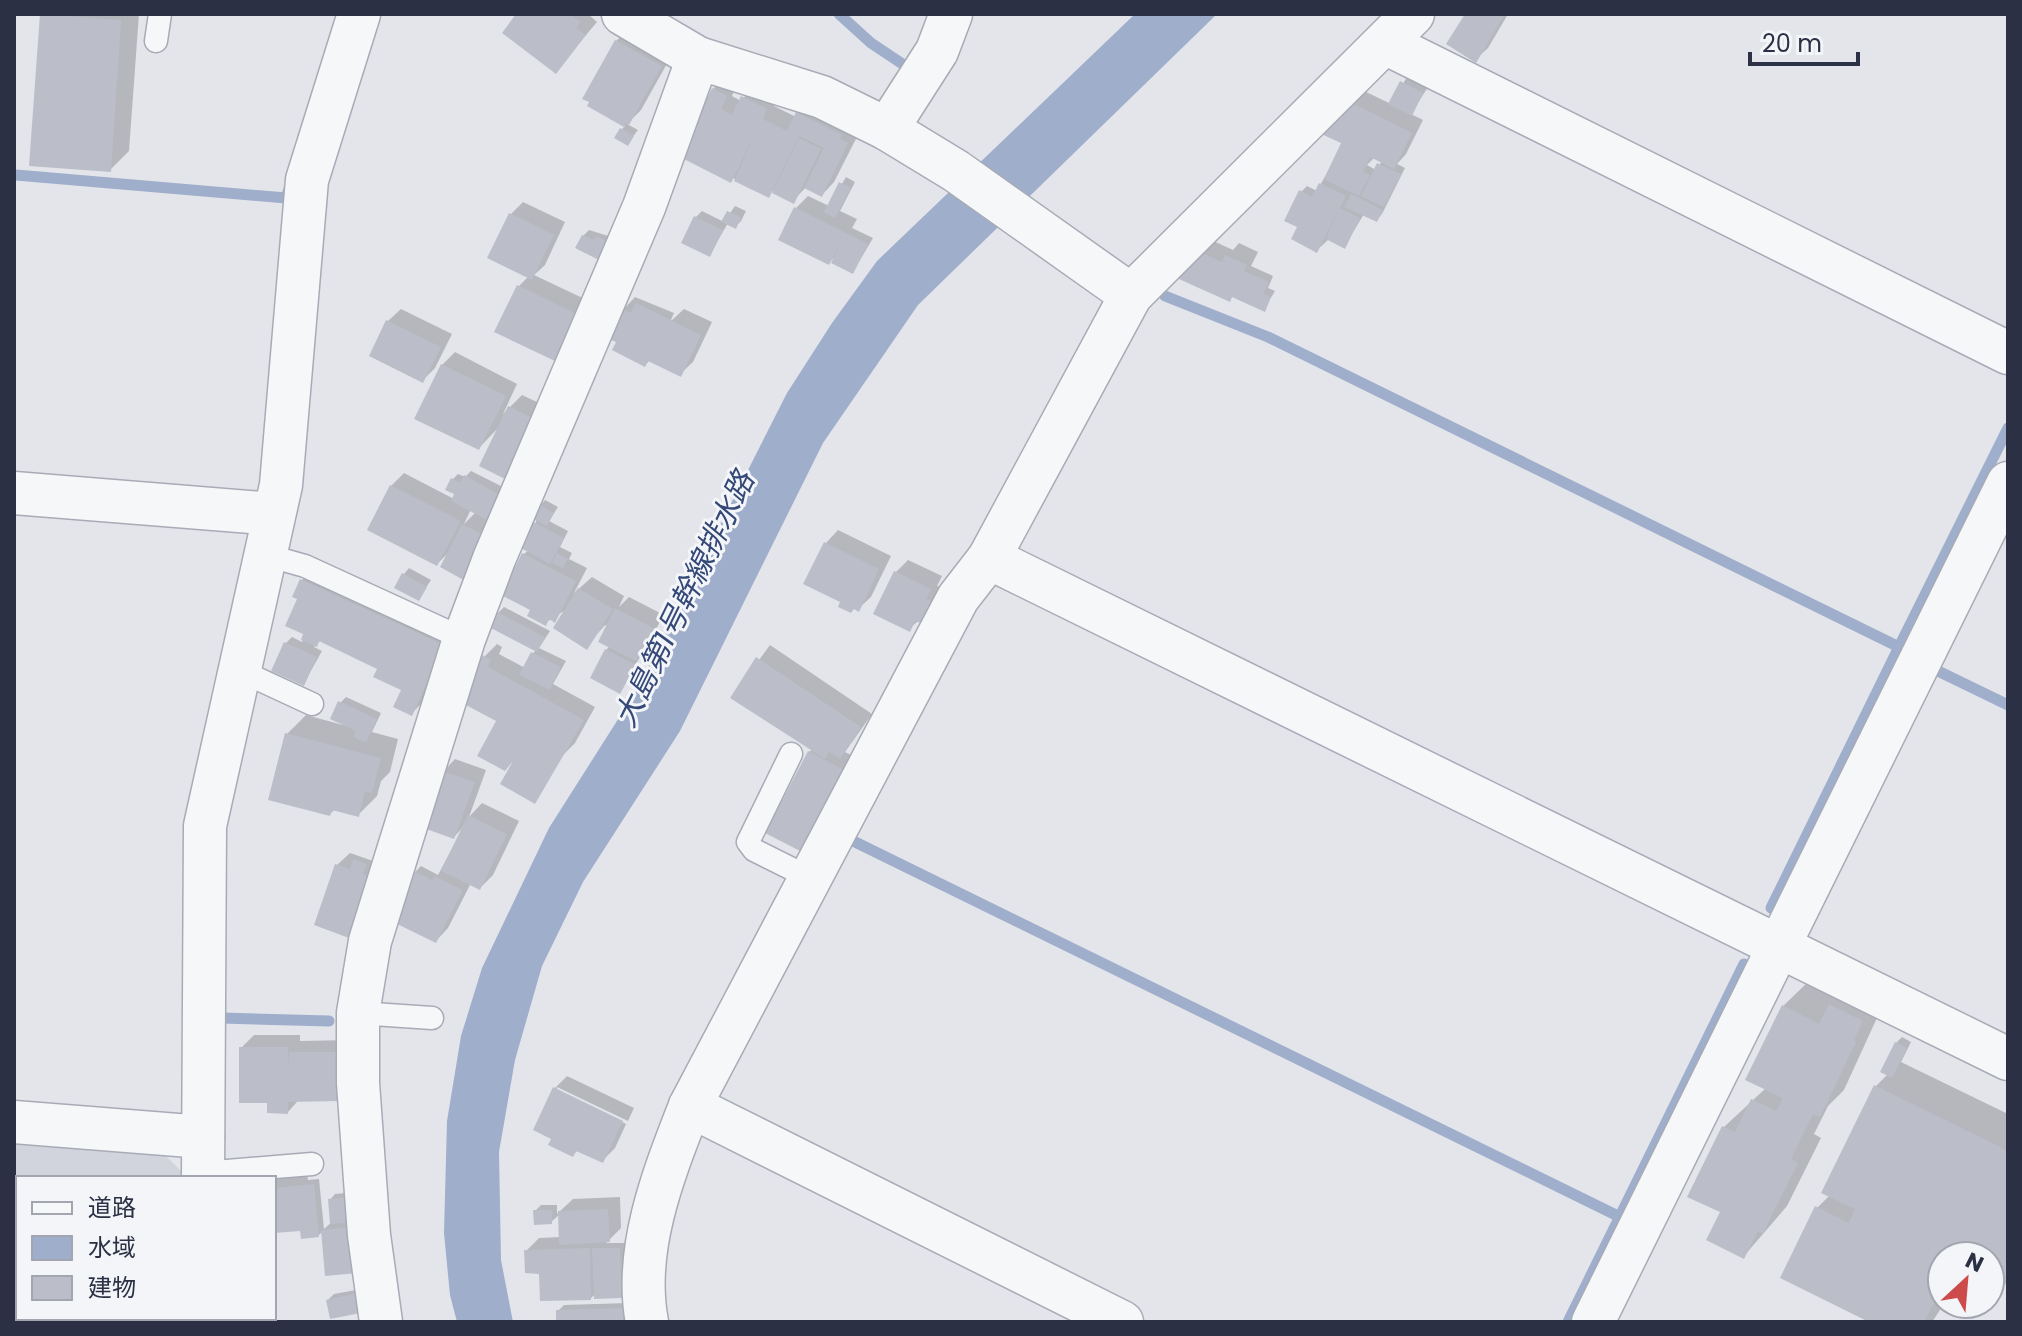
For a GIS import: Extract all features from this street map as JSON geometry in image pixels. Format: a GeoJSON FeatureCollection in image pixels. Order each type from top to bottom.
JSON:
{"type":"FeatureCollection","features":[{"type":"Feature","properties":{"kind":"street"},"geometry":{"type":"LineString","coordinates":[[14,1122],[203,1163],[205,826],[281,485],[307,180],[359,14]]}},
{"type":"Feature","properties":{"kind":"street"},"geometry":{"type":"LineString","coordinates":[[623,14],[698,58],[822,97],[887,129],[956,171],[1131,295]]}},
{"type":"Feature","properties":{"kind":"street"},"geometry":{"type":"LineString","coordinates":[[887,129],[937,51],[951,14]]}},
{"type":"Feature","properties":{"kind":"street"},"geometry":{"type":"LineString","coordinates":[[647,1322],[645,1262],[659,1186],[690,1106],[958,598],[989,558],[1131,295],[1399,28],[2008,353]]}},
{"type":"Feature","properties":{"kind":"street"},"geometry":{"type":"LineString","coordinates":[[381,1322],[368,1220],[358,1083],[358,1013],[370,941],[464,639],[494,559],[644,207],[698,58]]}},
{"type":"Feature","properties":{"kind":"street"},"geometry":{"type":"LineString","coordinates":[[1593,1322],[2008,483]]}},
{"type":"Feature","properties":{"kind":"street"},"geometry":{"type":"LineString","coordinates":[[14,493],[274,514]]}},
{"type":"Feature","properties":{"kind":"street"},"geometry":{"type":"LineString","coordinates":[[989,558],[2008,1059]]}},
{"type":"Feature","properties":{"kind":"street"},"geometry":{"type":"LineString","coordinates":[[690,1106],[1122,1322]]}},
{"type":"Feature","properties":{"kind":"lane"},"geometry":{"type":"LineString","coordinates":[[156,41],[160,14]]}},
{"type":"Feature","properties":{"kind":"lane"},"geometry":{"type":"LineString","coordinates":[[266,555],[305,566],[464,639]]}},
{"type":"Feature","properties":{"kind":"lane"},"geometry":{"type":"LineString","coordinates":[[241,671],[312,704]]}},
{"type":"Feature","properties":{"kind":"lane"},"geometry":{"type":"LineString","coordinates":[[791,754],[748,842],[754,850],[810,878]]}},
{"type":"Feature","properties":{"kind":"lane"},"geometry":{"type":"LineString","coordinates":[[358,1013],[432,1018]]}},
{"type":"Feature","properties":{"kind":"lane"},"geometry":{"type":"LineString","coordinates":[[203,1163],[312,1164]]}},
{"type":"Feature","properties":{"kind":"shaded area"},"geometry":{"type":"Polygon","coordinates":[[[14,1139],[160,1150],[184,1176],[16,1176],[16,1320],[184,1322],[14,1322],[14,1139]]]}},
{"type":"Feature","properties":{"kind":"water","name":"大島第1号幹線排水路"},"geometry":{"type":"Polygon","coordinates":[[[1135,14],[1217,14],[918,305],[823,443],[680,731],[583,882],[542,966],[515,1060],[499,1152],[501,1260],[513,1322],[457,1322],[450,1295],[444,1233],[447,1121],[461,1036],[482,968],[549,828],[636,691],[787,393],[832,323],[877,261],[1135,14]]]}},
{"type":"Feature","properties":{"kind":"building"},"geometry":{"type":"Polygon","coordinates":[[[40,14],[121,20],[111,172],[29,166],[40,14]]]}},
{"type":"Feature","properties":{"kind":"building"},"geometry":{"type":"Polygon","coordinates":[[[516,14],[570,14],[581,22],[576,28],[586,35],[556,74],[502,33],[516,14]]]}},
{"type":"Feature","properties":{"kind":"building"},"geometry":{"type":"Polygon","coordinates":[[[1465,14],[1505,14],[1476,63],[1446,44],[1465,14]]]}},
{"type":"Feature","properties":{"kind":"building"},"geometry":{"type":"Polygon","coordinates":[[[615,40],[662,66],[629,125],[626,123],[624,127],[587,106],[589,102],[582,99],[615,40]]]}},
{"type":"Feature","properties":{"kind":"building"},"geometry":{"type":"Polygon","coordinates":[[[1400,81],[1423,93],[1412,116],[1388,104],[1400,81]]]}},
{"type":"Feature","properties":{"kind":"building"},"geometry":{"type":"Polygon","coordinates":[[[712,88],[727,96],[721,109],[732,115],[741,96],[767,109],[763,119],[787,131],[796,112],[842,135],[840,139],[848,143],[822,197],[804,188],[824,148],[799,136],[769,198],[734,181],[755,134],[731,183],[678,156],[712,88]]]}},
{"type":"Feature","properties":{"kind":"building"},"geometry":{"type":"Polygon","coordinates":[[[1348,101],[1412,133],[1394,169],[1370,157],[1363,172],[1370,175],[1359,196],[1324,179],[1341,143],[1319,133],[1348,101]]]}},
{"type":"Feature","properties":{"kind":"building"},"geometry":{"type":"Polygon","coordinates":[[[620,128],[634,136],[628,146],[614,138],[620,128]]]}},
{"type":"Feature","properties":{"kind":"building"},"geometry":{"type":"Polygon","coordinates":[[[799,138],[821,149],[794,204],[772,193],[799,138]]]}},
{"type":"Feature","properties":{"kind":"building"},"geometry":{"type":"Polygon","coordinates":[[[1377,163],[1401,174],[1384,207],[1361,196],[1377,163]]]}},
{"type":"Feature","properties":{"kind":"building"},"geometry":{"type":"Polygon","coordinates":[[[839,182],[851,188],[835,218],[824,212],[839,182]]]}},
{"type":"Feature","properties":{"kind":"building"},"geometry":{"type":"Polygon","coordinates":[[[1319,183],[1346,196],[1340,208],[1360,218],[1345,249],[1326,239],[1337,213],[1317,253],[1291,239],[1297,227],[1284,221],[1299,190],[1312,197],[1319,183]]]}},
{"type":"Feature","properties":{"kind":"building"},"geometry":{"type":"Polygon","coordinates":[[[1351,194],[1383,210],[1377,222],[1344,207],[1351,194]]]}},
{"type":"Feature","properties":{"kind":"building"},"geometry":{"type":"Polygon","coordinates":[[[794,207],[868,244],[853,274],[831,263],[842,239],[829,265],[778,240],[794,207]]]}},
{"type":"Feature","properties":{"kind":"building"},"geometry":{"type":"Polygon","coordinates":[[[727,211],[741,217],[736,229],[721,222],[727,211]]]}},
{"type":"Feature","properties":{"kind":"building"},"geometry":{"type":"Polygon","coordinates":[[[509,213],[554,235],[532,280],[487,258],[509,213]]]}},
{"type":"Feature","properties":{"kind":"building"},"geometry":{"type":"Polygon","coordinates":[[[694,216],[723,230],[710,257],[681,243],[694,216]]]}},
{"type":"Feature","properties":{"kind":"building"},"geometry":{"type":"Polygon","coordinates":[[[582,235],[594,240],[596,236],[614,245],[605,263],[575,248],[582,235]]]}},
{"type":"Feature","properties":{"kind":"building"},"geometry":{"type":"Polygon","coordinates":[[[1195,250],[1222,262],[1225,255],[1247,265],[1244,271],[1269,282],[1263,294],[1271,297],[1265,312],[1232,297],[1230,302],[1170,275],[1195,250]]]}},
{"type":"Feature","properties":{"kind":"building"},"geometry":{"type":"Polygon","coordinates":[[[517,285],[579,315],[557,362],[494,332],[517,285]]]}},
{"type":"Feature","properties":{"kind":"building"},"geometry":{"type":"Polygon","coordinates":[[[636,303],[701,335],[681,377],[648,361],[645,367],[612,350],[616,342],[607,338],[621,308],[631,313],[636,303]]]}},
{"type":"Feature","properties":{"kind":"building"},"geometry":{"type":"Polygon","coordinates":[[[386,320],[441,347],[423,383],[369,356],[386,320]]]}},
{"type":"Feature","properties":{"kind":"building"},"geometry":{"type":"Polygon","coordinates":[[[441,364],[506,396],[479,450],[414,419],[441,364]]]}},
{"type":"Feature","properties":{"kind":"building"},"geometry":{"type":"Polygon","coordinates":[[[508,406],[541,422],[511,482],[479,466],[508,406]]]}},
{"type":"Feature","properties":{"kind":"building"},"geometry":{"type":"Polygon","coordinates":[[[464,475],[500,495],[487,520],[451,501],[454,494],[445,490],[451,478],[460,483],[464,475]]]}},
{"type":"Feature","properties":{"kind":"building"},"geometry":{"type":"Polygon","coordinates":[[[390,485],[461,521],[437,566],[367,530],[390,485]]]}},
{"type":"Feature","properties":{"kind":"building"},"geometry":{"type":"Polygon","coordinates":[[[538,504],[554,513],[547,526],[531,518],[538,504]]]}},
{"type":"Feature","properties":{"kind":"building"},"geometry":{"type":"Polygon","coordinates":[[[532,521],[564,538],[550,564],[519,547],[532,521]]]}},
{"type":"Feature","properties":{"kind":"building"},"geometry":{"type":"Polygon","coordinates":[[[462,524],[492,539],[469,583],[440,567],[462,524]]]}},
{"type":"Feature","properties":{"kind":"building"},"geometry":{"type":"Polygon","coordinates":[[[824,542],[879,569],[859,612],[854,609],[851,613],[838,607],[840,602],[803,584],[824,542]]]}},
{"type":"Feature","properties":{"kind":"building"},"geometry":{"type":"Polygon","coordinates":[[[522,553],[576,581],[555,623],[549,619],[546,626],[527,616],[530,610],[501,595],[522,553]]]}},
{"type":"Feature","properties":{"kind":"building"},"geometry":{"type":"Polygon","coordinates":[[[557,553],[568,559],[563,568],[552,563],[557,553]]]}},
{"type":"Feature","properties":{"kind":"building"},"geometry":{"type":"Polygon","coordinates":[[[894,571],[931,589],[926,599],[932,601],[921,623],[915,621],[910,632],[873,614],[894,571]]]}},
{"type":"Feature","properties":{"kind":"building"},"geometry":{"type":"Polygon","coordinates":[[[402,573],[427,587],[419,601],[394,588],[402,573]]]}},
{"type":"Feature","properties":{"kind":"building"},"geometry":{"type":"Polygon","coordinates":[[[300,579],[444,645],[412,716],[393,707],[401,690],[373,677],[377,669],[319,641],[317,647],[301,640],[303,634],[285,626],[297,599],[292,597],[300,579]]]}},
{"type":"Feature","properties":{"kind":"building"},"geometry":{"type":"Polygon","coordinates":[[[578,588],[613,609],[587,650],[553,628],[578,588]]]}},
{"type":"Feature","properties":{"kind":"building"},"geometry":{"type":"Polygon","coordinates":[[[615,608],[653,628],[636,661],[598,642],[615,608]]]}},
{"type":"Feature","properties":{"kind":"building"},"geometry":{"type":"Polygon","coordinates":[[[497,612],[545,637],[537,652],[489,627],[497,612]]]}},
{"type":"Feature","properties":{"kind":"building"},"geometry":{"type":"Polygon","coordinates":[[[284,642],[317,657],[304,686],[271,671],[284,642]]]}},
{"type":"Feature","properties":{"kind":"building"},"geometry":{"type":"Polygon","coordinates":[[[605,649],[636,665],[620,694],[590,678],[605,649]]]}},
{"type":"Feature","properties":{"kind":"building"},"geometry":{"type":"Polygon","coordinates":[[[531,652],[561,667],[550,690],[519,675],[531,652]]]}},
{"type":"Feature","properties":{"kind":"building"},"geometry":{"type":"Polygon","coordinates":[[[482,655],[491,660],[488,667],[584,720],[535,804],[500,784],[513,761],[505,771],[477,756],[496,721],[464,704],[462,692],[482,655]]]}},
{"type":"Feature","properties":{"kind":"building"},"geometry":{"type":"Polygon","coordinates":[[[756,657],[861,727],[840,759],[829,752],[825,759],[730,698],[756,657]]]}},
{"type":"Feature","properties":{"kind":"building"},"geometry":{"type":"Polygon","coordinates":[[[338,701],[377,719],[366,743],[353,737],[356,731],[330,719],[338,701]]]}},
{"type":"Feature","properties":{"kind":"building"},"geometry":{"type":"Polygon","coordinates":[[[285,733],[381,758],[372,793],[365,791],[359,817],[332,810],[330,816],[268,800],[285,733]]]}},
{"type":"Feature","properties":{"kind":"building"},"geometry":{"type":"Polygon","coordinates":[[[808,751],[846,771],[804,853],[765,833],[808,751]]]}},
{"type":"Feature","properties":{"kind":"building"},"geometry":{"type":"Polygon","coordinates":[[[441,771],[475,782],[454,839],[421,827],[441,771]]]}},
{"type":"Feature","properties":{"kind":"building"},"geometry":{"type":"Polygon","coordinates":[[[468,815],[507,834],[480,890],[441,871],[468,815]]]}},
{"type":"Feature","properties":{"kind":"building"},"geometry":{"type":"Polygon","coordinates":[[[353,859],[367,864],[363,874],[371,877],[349,938],[314,925],[335,864],[350,869],[353,859]]]}},
{"type":"Feature","properties":{"kind":"building"},"geometry":{"type":"Polygon","coordinates":[[[413,871],[432,880],[434,876],[463,890],[436,943],[389,920],[413,871]]]}},
{"type":"Feature","properties":{"kind":"building"},"geometry":{"type":"Polygon","coordinates":[[[1829,1004],[1863,1021],[1854,1040],[1856,1042],[1820,1117],[1813,1114],[1791,1159],[1798,1163],[1763,1233],[1758,1231],[1744,1259],[1706,1240],[1720,1212],[1687,1197],[1722,1126],[1735,1132],[1751,1099],[1776,1111],[1783,1098],[1745,1080],[1782,1005],[1819,1024],[1829,1004]]]}},
{"type":"Feature","properties":{"kind":"building"},"geometry":{"type":"Polygon","coordinates":[[[1895,1042],[1907,1048],[1892,1078],[1880,1072],[1895,1042]]]}},
{"type":"Feature","properties":{"kind":"building"},"geometry":{"type":"Polygon","coordinates":[[[239,1047],[288,1047],[288,1070],[289,1052],[340,1052],[340,1101],[288,1102],[288,1114],[267,1113],[267,1103],[239,1103],[239,1047]]]}},
{"type":"Feature","properties":{"kind":"building"},"geometry":{"type":"Polygon","coordinates":[[[1874,1085],[2008,1151],[2008,1285],[2006,1240],[1926,1240],[1924,1322],[1869,1322],[1780,1278],[1815,1206],[1849,1223],[1855,1209],[1821,1193],[1874,1085]]]}},
{"type":"Feature","properties":{"kind":"building"},"geometry":{"type":"Polygon","coordinates":[[[553,1087],[623,1121],[603,1163],[576,1151],[573,1157],[548,1145],[551,1139],[533,1130],[553,1087]]]}},
{"type":"Feature","properties":{"kind":"building"},"geometry":{"type":"Polygon","coordinates":[[[314,1184],[319,1237],[301,1239],[300,1231],[276,1233],[276,1188],[314,1184]]]}},
{"type":"Feature","properties":{"kind":"building"},"geometry":{"type":"Polygon","coordinates":[[[351,1197],[354,1222],[330,1224],[328,1199],[351,1197]]]}},
{"type":"Feature","properties":{"kind":"building"},"geometry":{"type":"Polygon","coordinates":[[[608,1209],[610,1242],[559,1245],[558,1211],[608,1209]]]}},
{"type":"Feature","properties":{"kind":"building"},"geometry":{"type":"Polygon","coordinates":[[[533,1210],[552,1210],[552,1224],[534,1225],[533,1210]]]}},
{"type":"Feature","properties":{"kind":"building"},"geometry":{"type":"Polygon","coordinates":[[[353,1227],[358,1273],[325,1276],[321,1230],[353,1227]]]}},
{"type":"Feature","properties":{"kind":"building"},"geometry":{"type":"Polygon","coordinates":[[[590,1248],[591,1300],[540,1301],[539,1274],[525,1273],[524,1250],[590,1248]]]}},
{"type":"Feature","properties":{"kind":"building"},"geometry":{"type":"Polygon","coordinates":[[[592,1248],[620,1248],[622,1298],[594,1299],[592,1248]]]}},
{"type":"Feature","properties":{"kind":"building"},"geometry":{"type":"Polygon","coordinates":[[[362,1292],[366,1312],[330,1319],[326,1300],[362,1292]]]}},
{"type":"Feature","properties":{"kind":"building"},"geometry":{"type":"Polygon","coordinates":[[[623,1308],[623,1322],[556,1322],[556,1310],[623,1308]]]}},
{"type":"Feature","properties":{"kind":"waterway"},"geometry":{"type":"LineString","coordinates":[[839,14],[871,43],[907,67]]}},
{"type":"Feature","properties":{"kind":"waterway"},"geometry":{"type":"LineString","coordinates":[[16,175],[286,198],[290,186]]}},
{"type":"Feature","properties":{"kind":"waterway"},"geometry":{"type":"LineString","coordinates":[[1165,296],[1268,337],[1899,647],[2008,428]]}},
{"type":"Feature","properties":{"kind":"waterway"},"geometry":{"type":"LineString","coordinates":[[1771,908],[1899,647]]}},
{"type":"Feature","properties":{"kind":"waterway"},"geometry":{"type":"LineString","coordinates":[[1940,672],[2008,705]]}},
{"type":"Feature","properties":{"kind":"waterway"},"geometry":{"type":"LineString","coordinates":[[849,839],[1620,1217]]}},
{"type":"Feature","properties":{"kind":"waterway"},"geometry":{"type":"LineString","coordinates":[[1568,1322],[1744,964]]}},
{"type":"Feature","properties":{"kind":"waterway"},"geometry":{"type":"LineString","coordinates":[[221,1018],[329,1021]]}}]}
